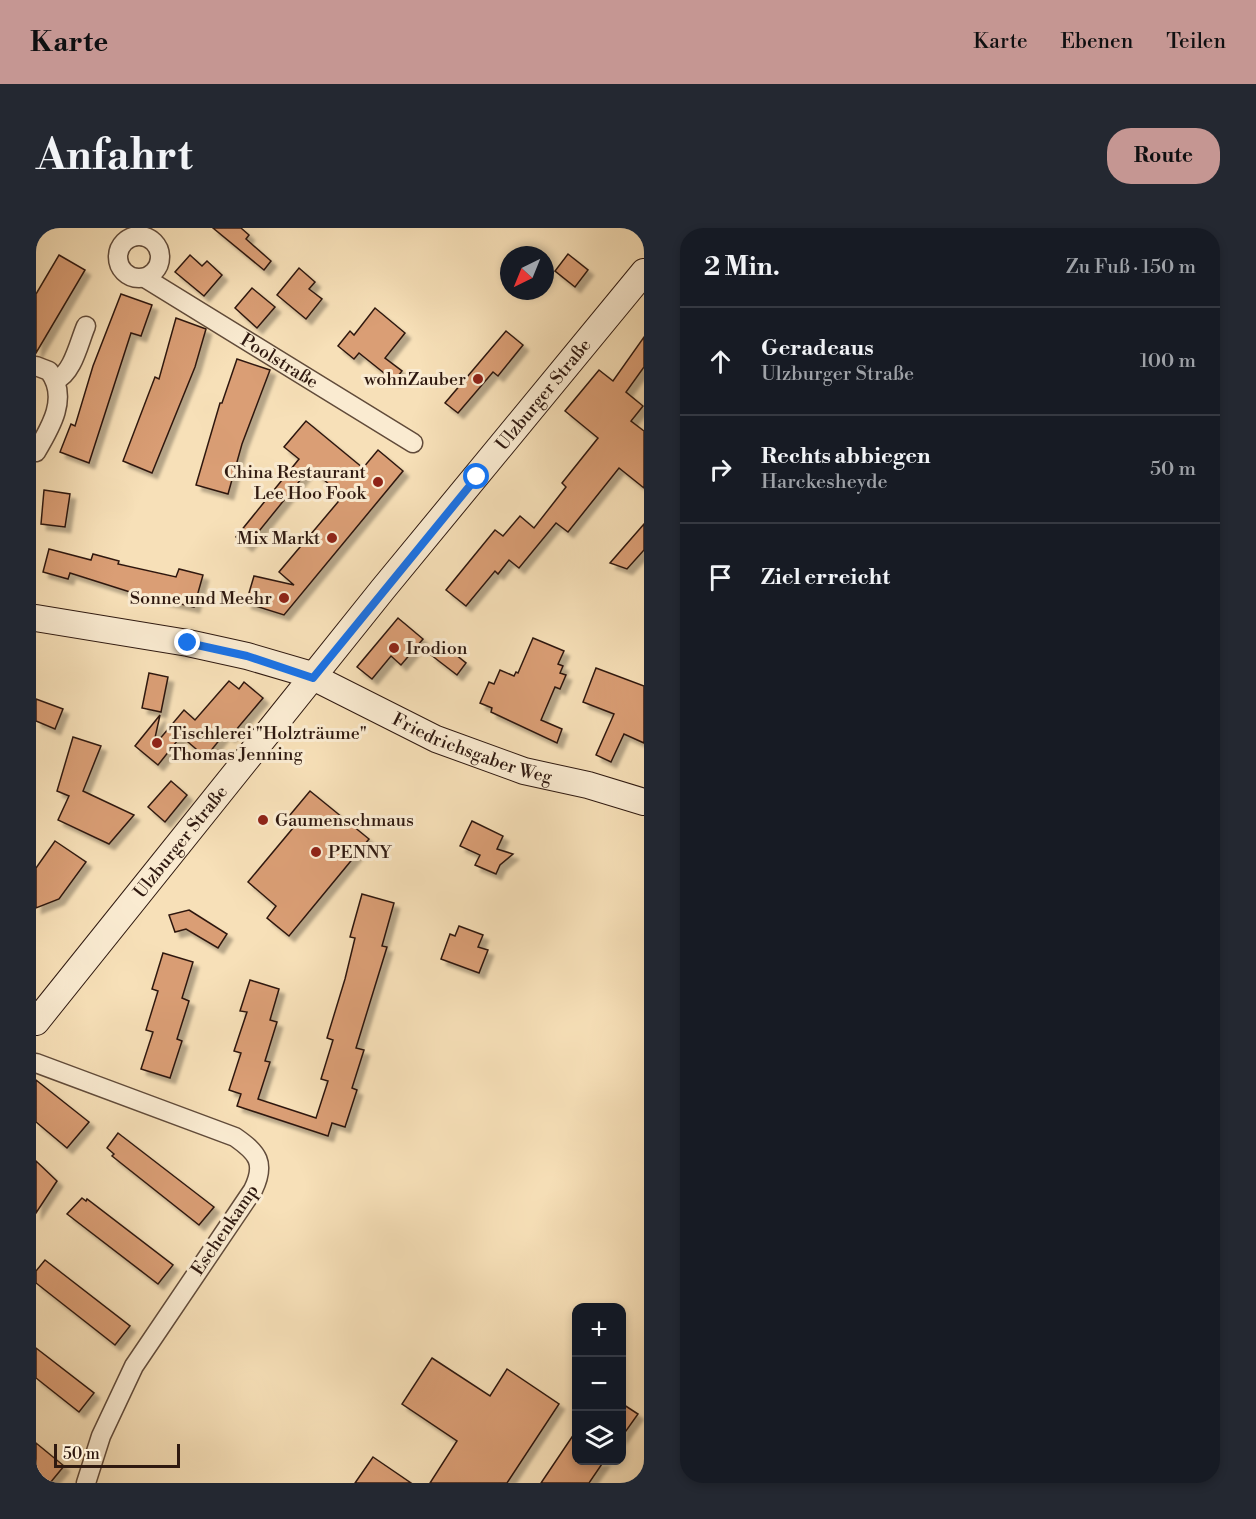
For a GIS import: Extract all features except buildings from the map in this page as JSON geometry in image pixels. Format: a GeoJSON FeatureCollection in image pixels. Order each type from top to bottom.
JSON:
{"type":"FeatureCollection","features":[{"type":"Feature","properties":{"kind":"main road","name":"Ulzburger Straße"},"geometry":{"type":"LineString","coordinates":[[36,1022],[644,272]]}},
{"type":"Feature","properties":{"kind":"main road","name":"Friedrichsgaber Weg"},"geometry":{"type":"LineString","coordinates":[[36,618],[214,648],[313,678],[436,739],[524,771],[588,785],[642,801]]}},
{"type":"Feature","properties":{"kind":"street","name":"Poolstraße"},"geometry":{"type":"LineString","coordinates":[[145,278],[154,272],[160,257],[158,234],[129,238],[119,253],[123,270],[132,276],[145,278],[413,443]]}},
{"type":"Feature","properties":{"kind":"street"},"geometry":{"type":"LineString","coordinates":[[56,380],[63,377],[68,370],[86,326]]}},
{"type":"Feature","properties":{"kind":"street"},"geometry":{"type":"LineString","coordinates":[[36,366],[49,371],[59,389],[58,403],[47,432],[36,452]]}},
{"type":"Feature","properties":{"kind":"street","name":"Eschenkamp"},"geometry":{"type":"LineString","coordinates":[[36,1063],[235,1137],[252,1149],[260,1165],[259,1179],[253,1190],[134,1366],[101,1436],[86,1483]]}},
{"type":"Feature","properties":{"kind":"place","name":"wohnZauber"},"geometry":{"type":"Point","coordinates":[478,379]}},
{"type":"Feature","properties":{"kind":"place","name":"China Restaurant Lee Hoo Fook"},"geometry":{"type":"Point","coordinates":[378,482]}},
{"type":"Feature","properties":{"kind":"place","name":"Mix Markt"},"geometry":{"type":"Point","coordinates":[332,538]}},
{"type":"Feature","properties":{"kind":"place","name":"Sonne und Meehr"},"geometry":{"type":"Point","coordinates":[284,598]}},
{"type":"Feature","properties":{"kind":"place","name":"Irodion"},"geometry":{"type":"Point","coordinates":[394,648]}},
{"type":"Feature","properties":{"kind":"place","name":"Tischlerei \"Holzträume\" Thomas Jenning"},"geometry":{"type":"Point","coordinates":[157,743]}},
{"type":"Feature","properties":{"kind":"place","name":"Gaumenschmaus"},"geometry":{"type":"Point","coordinates":[263,820]}},
{"type":"Feature","properties":{"kind":"place","name":"PENNY"},"geometry":{"type":"Point","coordinates":[316,852]}},
{"type":"Feature","properties":{"kind":"route"},"geometry":{"type":"LineString","coordinates":[[188,643],[247,656],[313,678],[383,589],[477,477]]}}]}
